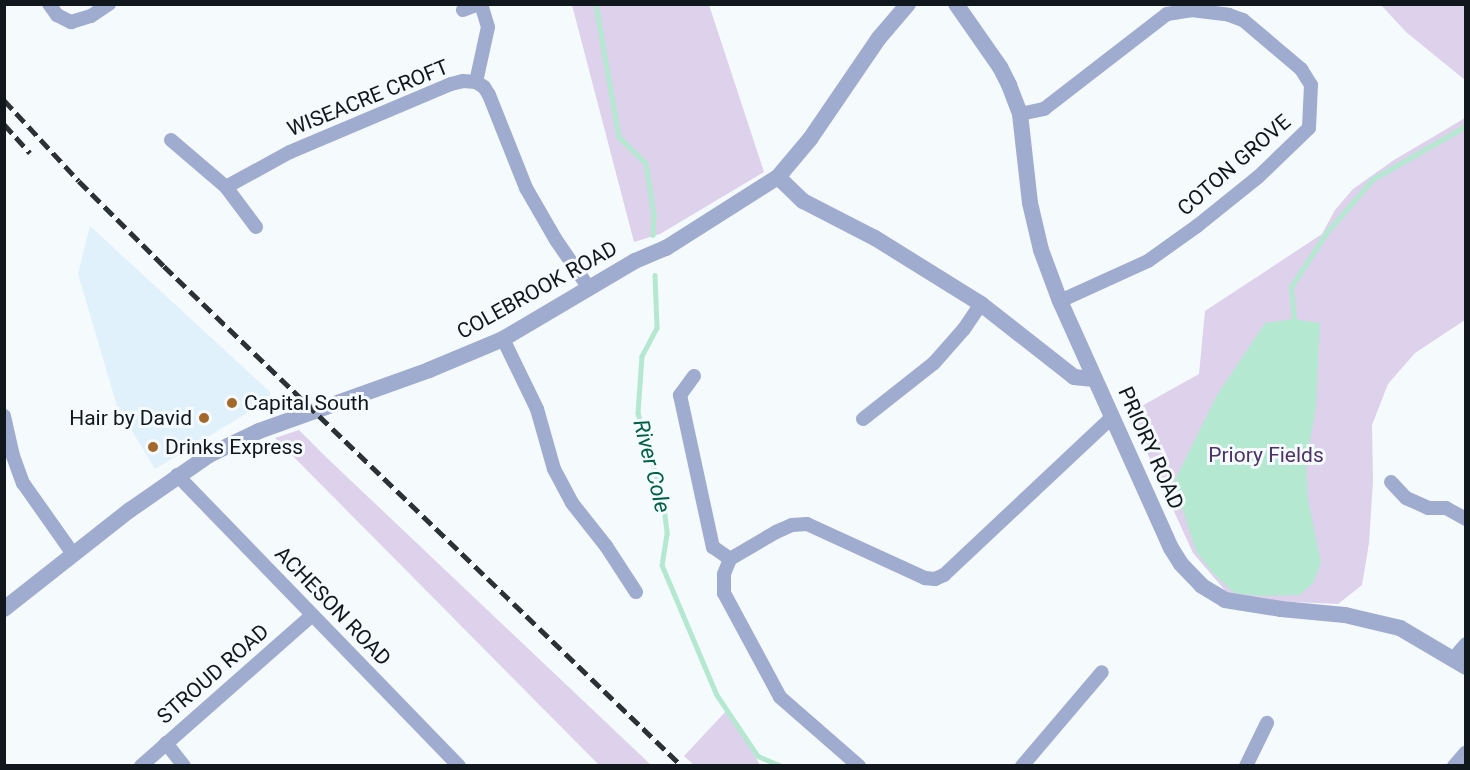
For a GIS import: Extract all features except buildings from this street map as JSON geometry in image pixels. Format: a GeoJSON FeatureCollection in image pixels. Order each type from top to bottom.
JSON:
{"type":"FeatureCollection","features":[{"type":"Feature","properties":{"kind":"street"},"geometry":{"type":"LineString","coordinates":[[50,4],[57,15],[71,22],[92,16],[109,4]]}},
{"type":"Feature","properties":{"kind":"street"},"geometry":{"type":"LineString","coordinates":[[463,10],[480,4],[488,27],[476,82]]}},
{"type":"Feature","properties":{"kind":"street","name":"COLEBROOK ROAD"},"geometry":{"type":"LineString","coordinates":[[4,609],[177,475],[209,455],[259,431],[429,370],[503,339],[635,261],[666,248],[778,177],[810,140],[879,38],[908,4]]}},
{"type":"Feature","properties":{"kind":"street"},"geometry":{"type":"LineString","coordinates":[[956,4],[1000,68],[1020,114],[1030,203],[1041,250],[1060,301],[1094,379]]}},
{"type":"Feature","properties":{"kind":"street","name":"COTON GROVE"},"geometry":{"type":"LineString","coordinates":[[1020,114],[1044,109],[1167,14],[1191,10],[1229,15],[1243,20],[1301,69],[1311,85],[1309,128],[1258,177],[1197,226],[1148,261],[1060,301]]}},
{"type":"Feature","properties":{"kind":"street","name":"WISEACRE CROFT"},"geometry":{"type":"LineString","coordinates":[[226,187],[290,152],[451,84],[463,81],[476,82],[484,87],[489,95],[526,188],[556,240],[589,288]]}},
{"type":"Feature","properties":{"kind":"street"},"geometry":{"type":"LineString","coordinates":[[171,140],[226,187],[256,227]]}},
{"type":"Feature","properties":{"kind":"street","name":"PRIORY ROAD"},"geometry":{"type":"LineString","coordinates":[[778,177],[803,201],[875,238],[981,304],[1074,377],[1094,379],[1171,548],[1181,564],[1202,586],[1232,602],[1345,615],[1400,628],[1459,663]]}},
{"type":"Feature","properties":{"kind":"street"},"geometry":{"type":"LineString","coordinates":[[863,419],[934,363],[964,329],[981,304]]}},
{"type":"Feature","properties":{"kind":"street"},"geometry":{"type":"LineString","coordinates":[[503,339],[537,409],[554,469],[572,503],[606,546],[636,592]]}},
{"type":"Feature","properties":{"kind":"street"},"geometry":{"type":"LineString","coordinates":[[694,376],[680,395],[713,547],[730,559]]}},
{"type":"Feature","properties":{"kind":"street"},"geometry":{"type":"LineString","coordinates":[[4,417],[13,456],[23,483],[74,554]]}},
{"type":"Feature","properties":{"kind":"street"},"geometry":{"type":"LineString","coordinates":[[859,765],[780,697],[724,593],[724,574],[730,559],[776,532],[792,525],[807,524],[925,578],[935,579],[944,575],[1112,417]]}},
{"type":"Feature","properties":{"kind":"street","name":"ACHESON ROAD"},"geometry":{"type":"LineString","coordinates":[[177,475],[459,765]]}},
{"type":"Feature","properties":{"kind":"street"},"geometry":{"type":"LineString","coordinates":[[1391,482],[1406,498],[1428,508],[1446,508],[1466,519]]}},
{"type":"Feature","properties":{"kind":"street","name":"STROUD ROAD"},"geometry":{"type":"LineString","coordinates":[[141,765],[312,615]]}},
{"type":"Feature","properties":{"kind":"street"},"geometry":{"type":"LineString","coordinates":[[1459,663],[1466,644]]}},
{"type":"Feature","properties":{"kind":"street"},"geometry":{"type":"LineString","coordinates":[[1022,765],[1102,672]]}},
{"type":"Feature","properties":{"kind":"street"},"geometry":{"type":"LineString","coordinates":[[1246,765],[1267,723]]}},
{"type":"Feature","properties":{"kind":"street"},"geometry":{"type":"LineString","coordinates":[[166,743],[184,765]]}},
{"type":"Feature","properties":{"kind":"shaded area"},"geometry":{"type":"Polygon","coordinates":[[[90,226],[270,392],[270,399],[155,469],[117,406],[78,274],[90,226]]]}},
{"type":"Feature","properties":{"kind":"shaded area"},"geometry":{"type":"Polygon","coordinates":[[[1293,319],[1320,323],[1316,408],[1306,463],[1308,500],[1321,562],[1314,582],[1300,595],[1260,596],[1234,593],[1212,572],[1196,551],[1174,482],[1217,395],[1265,323],[1293,319]]]}},
{"type":"Feature","properties":{"kind":"green space"},"geometry":{"type":"Polygon","coordinates":[[[572,5],[709,5],[764,172],[660,234],[634,242],[572,5]]]}},
{"type":"Feature","properties":{"kind":"green space"},"geometry":{"type":"Polygon","coordinates":[[[1381,5],[1465,5],[1465,80],[1406,32],[1381,5]]]}},
{"type":"Feature","properties":{"kind":"green space","name":"Priory Fields"},"geometry":{"type":"Polygon","coordinates":[[[1465,118],[1465,320],[1415,353],[1388,384],[1372,425],[1373,481],[1369,543],[1362,585],[1338,604],[1273,601],[1228,594],[1193,553],[1129,413],[1199,374],[1205,311],[1322,234],[1335,210],[1353,189],[1394,160],[1465,118]]]}},
{"type":"Feature","properties":{"kind":"green space"},"geometry":{"type":"Polygon","coordinates":[[[299,430],[651,765],[599,765],[275,438],[299,430]]]}},
{"type":"Feature","properties":{"kind":"green space"},"geometry":{"type":"Polygon","coordinates":[[[728,709],[760,765],[694,765],[684,756],[728,709]]]}},
{"type":"Feature","properties":{"kind":"waterway","name":"River Cole"},"geometry":{"type":"LineString","coordinates":[[596,4],[619,137],[646,163],[654,215],[653,235]]}},
{"type":"Feature","properties":{"kind":"waterway"},"geometry":{"type":"LineString","coordinates":[[1294,321],[1291,287],[1327,232],[1373,179],[1466,126]]}},
{"type":"Feature","properties":{"kind":"waterway","name":"River Cole"},"geometry":{"type":"LineString","coordinates":[[655,275],[657,328],[642,356],[638,413],[663,499],[667,534],[662,565],[717,695],[758,756],[781,766]]}},
{"type":"Feature","properties":{"kind":"railway"},"geometry":{"type":"LineString","coordinates":[[4,100],[79,181],[164,266],[682,766]]}},
{"type":"Feature","properties":{"kind":"railway"},"geometry":{"type":"LineString","coordinates":[[4,124],[30,153]]}},
{"type":"Feature","properties":{"kind":"place","name":"Capital South"},"geometry":{"type":"Point","coordinates":[232,403]}},
{"type":"Feature","properties":{"kind":"place","name":"Hair by David"},"geometry":{"type":"Point","coordinates":[204,418]}},
{"type":"Feature","properties":{"kind":"place","name":"Drinks Express"},"geometry":{"type":"Point","coordinates":[153,447]}}]}
